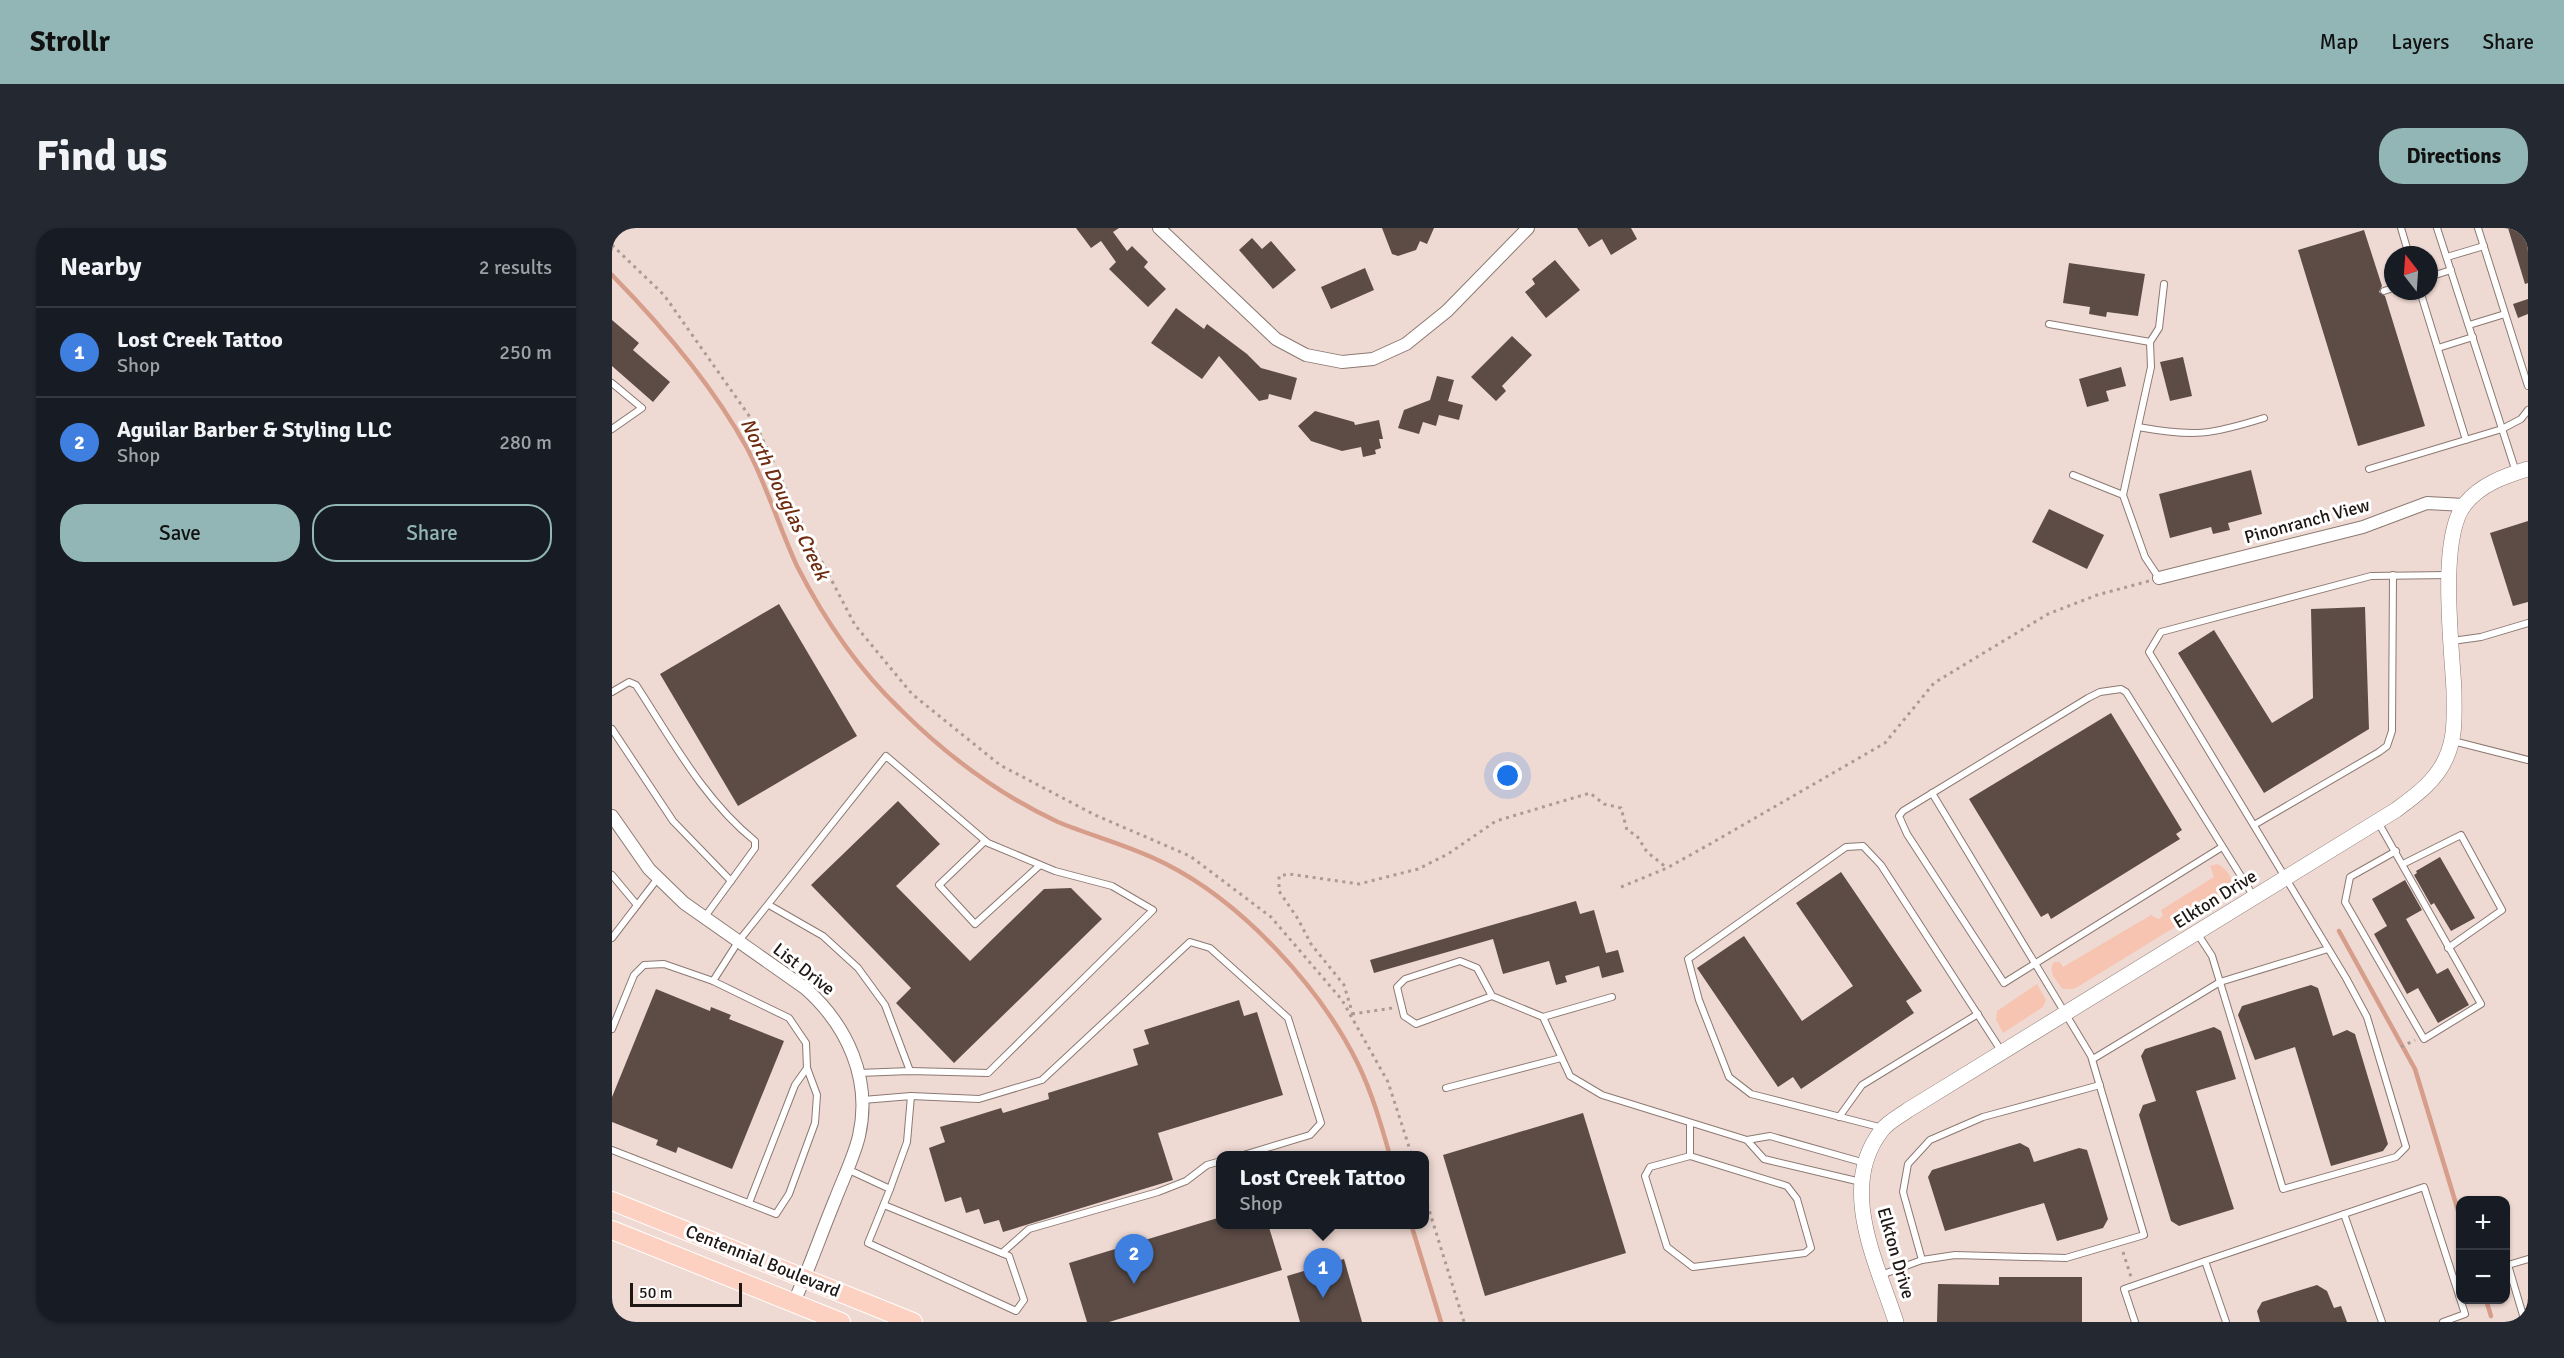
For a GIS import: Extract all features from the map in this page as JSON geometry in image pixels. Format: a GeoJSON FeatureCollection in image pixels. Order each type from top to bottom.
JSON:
{"type":"FeatureCollection","features":[{"type":"Feature","properties":{"kind":"main road","name":"Centennial Boulevard"},"geometry":{"type":"LineString","coordinates":[[612,1202],[805,1277],[913,1322]]}},
{"type":"Feature","properties":{"kind":"main road","name":"Centennial Boulevard"},"geometry":{"type":"LineString","coordinates":[[612,1230],[841,1322]]}},
{"type":"Feature","properties":{"kind":"street"},"geometry":{"type":"LineString","coordinates":[[1159,228],[1276,339],[1306,355],[1342,362],[1373,359],[1398,349],[1426,330],[1528,228]]}},
{"type":"Feature","properties":{"kind":"street","name":"Elkton Drive"},"geometry":{"type":"LineString","coordinates":[[1896,1322],[1862,1210],[1862,1182],[1866,1163],[1883,1128],[1908,1110],[2396,810],[2425,787],[2445,760],[2455,729],[2450,575],[2451,537],[2456,518],[2474,494],[2489,484],[2522,471]]}},
{"type":"Feature","properties":{"kind":"street","name":"Pinonranch View"},"geometry":{"type":"LineString","coordinates":[[2159,578],[2363,527],[2427,503],[2464,505]]}},
{"type":"Feature","properties":{"kind":"street","name":"List Drive"},"geometry":{"type":"LineString","coordinates":[[612,816],[658,878],[704,918],[805,988],[818,1000],[842,1031],[859,1073],[863,1100],[859,1137],[794,1302]]}},
{"type":"Feature","properties":{"kind":"lane"},"geometry":{"type":"LineString","coordinates":[[2401,228],[2406,246]]}},
{"type":"Feature","properties":{"kind":"lane"},"geometry":{"type":"LineString","coordinates":[[2437,228],[2502,429],[2522,471]]}},
{"type":"Feature","properties":{"kind":"lane"},"geometry":{"type":"LineString","coordinates":[[2478,228],[2528,386]]}},
{"type":"Feature","properties":{"kind":"lane"},"geometry":{"type":"LineString","coordinates":[[2447,257],[2484,246]]}},
{"type":"Feature","properties":{"kind":"lane"},"geometry":{"type":"LineString","coordinates":[[2438,274],[2451,270]]}},
{"type":"Feature","properties":{"kind":"lane"},"geometry":{"type":"LineString","coordinates":[[2159,578],[2145,557],[2123,495],[2151,367],[2150,342],[2158,328],[2164,284]]}},
{"type":"Feature","properties":{"kind":"lane"},"geometry":{"type":"LineString","coordinates":[[2423,300],[2466,440]]}},
{"type":"Feature","properties":{"kind":"lane"},"geometry":{"type":"LineString","coordinates":[[2469,325],[2505,314]]}},
{"type":"Feature","properties":{"kind":"lane"},"geometry":{"type":"LineString","coordinates":[[2049,324],[2150,342]]}},
{"type":"Feature","properties":{"kind":"lane"},"geometry":{"type":"LineString","coordinates":[[2438,348],[2473,337]]}},
{"type":"Feature","properties":{"kind":"lane"},"geometry":{"type":"LineString","coordinates":[[612,383],[642,408],[612,429]]}},
{"type":"Feature","properties":{"kind":"lane"},"geometry":{"type":"LineString","coordinates":[[2369,469],[2502,429],[2521,419],[2528,410]]}},
{"type":"Feature","properties":{"kind":"lane"},"geometry":{"type":"LineString","coordinates":[[2138,428],[2197,435],[2230,429],[2264,418]]}},
{"type":"Feature","properties":{"kind":"lane"},"geometry":{"type":"LineString","coordinates":[[2073,475],[2123,495]]}},
{"type":"Feature","properties":{"kind":"lane"},"geometry":{"type":"LineString","coordinates":[[2254,825],[2364,762],[2387,746],[2392,731],[2393,575]]}},
{"type":"Feature","properties":{"kind":"lane"},"geometry":{"type":"LineString","coordinates":[[2197,933],[2212,956],[2283,1189],[2396,1157],[2406,1147],[2367,1017],[2149,652],[2161,632],[2371,576],[2450,575]]}},
{"type":"Feature","properties":{"kind":"lane"},"geometry":{"type":"LineString","coordinates":[[2452,641],[2481,637],[2528,622]]}},
{"type":"Feature","properties":{"kind":"lane"},"geometry":{"type":"LineString","coordinates":[[612,692],[629,682],[636,685],[715,804],[733,824],[755,842],[755,848],[704,918]]}},
{"type":"Feature","properties":{"kind":"lane"},"geometry":{"type":"LineString","coordinates":[[2222,847],[2004,983],[1900,823],[1899,816],[2100,692],[2121,688],[2126,692],[2254,898]]}},
{"type":"Feature","properties":{"kind":"lane"},"geometry":{"type":"LineString","coordinates":[[612,729],[673,821],[731,881]]}},
{"type":"Feature","properties":{"kind":"lane"},"geometry":{"type":"LineString","coordinates":[[2452,741],[2528,760]]}},
{"type":"Feature","properties":{"kind":"lane"},"geometry":{"type":"LineString","coordinates":[[713,981],[738,942],[886,756],[985,841],[1040,865],[1112,886],[1153,910],[988,1073],[910,1071],[859,1073]]}},
{"type":"Feature","properties":{"kind":"lane"},"geometry":{"type":"LineString","coordinates":[[1881,1275],[1922,1260],[1955,1255],[2066,1258],[2144,1235],[2093,1059],[1932,794]]}},
{"type":"Feature","properties":{"kind":"lane"},"geometry":{"type":"LineString","coordinates":[[2378,821],[2396,851],[2448,948],[2481,1004],[2424,1039],[2345,902],[2350,877],[2396,851]]}},
{"type":"Feature","properties":{"kind":"lane"},"geometry":{"type":"LineString","coordinates":[[2403,864],[2462,835],[2502,910],[2448,948]]}},
{"type":"Feature","properties":{"kind":"lane"},"geometry":{"type":"LineString","coordinates":[[985,841],[939,885],[975,924],[1040,865]]}},
{"type":"Feature","properties":{"kind":"lane"},"geometry":{"type":"LineString","coordinates":[[1883,1128],[1751,1094],[1729,1077],[1699,1000],[1688,959],[1846,847],[1863,846],[1881,865],[2002,1052]]}},
{"type":"Feature","properties":{"kind":"lane"},"geometry":{"type":"LineString","coordinates":[[612,875],[637,905]]}},
{"type":"Feature","properties":{"kind":"lane"},"geometry":{"type":"LineString","coordinates":[[612,938],[658,878]]}},
{"type":"Feature","properties":{"kind":"lane"},"geometry":{"type":"LineString","coordinates":[[769,905],[823,936],[858,968],[885,1005],[910,1071]]}},
{"type":"Feature","properties":{"kind":"lane"},"geometry":{"type":"LineString","coordinates":[[863,1100],[911,1096],[979,1099],[1042,1080],[1190,942],[1210,948],[1288,1018],[1321,1123],[1311,1135],[1254,1151]]}},
{"type":"Feature","properties":{"kind":"lane"},"geometry":{"type":"LineString","coordinates":[[2093,1059],[2220,982],[2328,949]]}},
{"type":"Feature","properties":{"kind":"lane"},"geometry":{"type":"LineString","coordinates":[[1492,996],[1416,1024],[1404,1016],[1397,987],[1406,979],[1460,961],[1477,968],[1492,996],[1543,1017],[1612,997]]}},
{"type":"Feature","properties":{"kind":"lane"},"geometry":{"type":"LineString","coordinates":[[612,1029],[634,975],[644,965],[664,964],[713,981],[789,1018],[806,1043],[807,1068],[818,1095],[815,1123],[789,1194],[776,1214],[612,1150]]}},
{"type":"Feature","properties":{"kind":"lane"},"geometry":{"type":"LineString","coordinates":[[1839,1117],[1862,1085],[1978,1014]]}},
{"type":"Feature","properties":{"kind":"lane"},"geometry":{"type":"LineString","coordinates":[[1543,1017],[1570,1076],[1602,1095],[1747,1140],[1770,1136],[1866,1163]]}},
{"type":"Feature","properties":{"kind":"lane"},"geometry":{"type":"LineString","coordinates":[[1446,1088],[1562,1058]]}},
{"type":"Feature","properties":{"kind":"lane"},"geometry":{"type":"LineString","coordinates":[[749,1203],[795,1085],[807,1068]]}},
{"type":"Feature","properties":{"kind":"lane"},"geometry":{"type":"LineString","coordinates":[[1922,1260],[1903,1192],[1908,1164],[1930,1140],[1983,1118],[2100,1084]]}},
{"type":"Feature","properties":{"kind":"lane"},"geometry":{"type":"LineString","coordinates":[[884,1205],[1009,1256],[1024,1300],[1016,1311],[868,1243],[907,1142],[911,1096]]}},
{"type":"Feature","properties":{"kind":"lane"},"geometry":{"type":"LineString","coordinates":[[1690,1122],[1690,1156]]}},
{"type":"Feature","properties":{"kind":"lane"},"geometry":{"type":"LineString","coordinates":[[1747,1140],[1764,1159],[1862,1182]]}},
{"type":"Feature","properties":{"kind":"lane"},"geometry":{"type":"LineString","coordinates":[[1690,1156],[1787,1186],[1797,1199],[1811,1248],[1805,1253],[1693,1267],[1667,1247],[1646,1176],[1650,1167],[1690,1156]]}},
{"type":"Feature","properties":{"kind":"lane"},"geometry":{"type":"LineString","coordinates":[[1002,1253],[1029,1229],[1158,1192],[1186,1181],[1207,1165],[1216,1162]]}},
{"type":"Feature","properties":{"kind":"lane"},"geometry":{"type":"LineString","coordinates":[[846,1169],[890,1189]]}},
{"type":"Feature","properties":{"kind":"lane"},"geometry":{"type":"LineString","coordinates":[[2134,1322],[2124,1289],[2424,1187],[2465,1314],[2443,1322]]}},
{"type":"Feature","properties":{"kind":"lane"},"geometry":{"type":"LineString","coordinates":[[2344,1214],[2382,1322]]}},
{"type":"Feature","properties":{"kind":"lane"},"geometry":{"type":"LineString","coordinates":[[2525,1322],[2508,1265],[2528,1259]]}},
{"type":"Feature","properties":{"kind":"lane"},"geometry":{"type":"LineString","coordinates":[[2205,1261],[2226,1322]]}},
{"type":"Feature","properties":{"kind":"path"},"geometry":{"type":"LineString","coordinates":[[612,245],[664,295],[757,428],[799,518],[855,625],[912,694],[1000,765],[1095,815],[1190,856],[1271,917],[1352,1014]]}},
{"type":"Feature","properties":{"kind":"path"},"geometry":{"type":"LineString","coordinates":[[1622,887],[1667,868],[1885,743],[1934,683],[2048,614],[2097,595],[2159,578]]}},
{"type":"Feature","properties":{"kind":"path"},"geometry":{"type":"LineString","coordinates":[[1411,1151],[1388,1082],[1354,1021],[1344,985],[1311,944],[1279,891],[1279,876],[1289,874],[1359,884],[1418,869],[1448,854],[1496,821],[1590,793],[1604,804],[1621,808],[1627,830],[1637,836],[1647,852],[1667,868]]}},
{"type":"Feature","properties":{"kind":"path"},"geometry":{"type":"LineString","coordinates":[[1352,1014],[1402,1007]]}},
{"type":"Feature","properties":{"kind":"path"},"geometry":{"type":"LineString","coordinates":[[2401,1047],[2406,1044]]}},
{"type":"Feature","properties":{"kind":"path"},"geometry":{"type":"LineString","coordinates":[[1429,1210],[1464,1322]]}},
{"type":"Feature","properties":{"kind":"path"},"geometry":{"type":"LineString","coordinates":[[2120,1242],[2134,1285]]}},
{"type":"Feature","properties":{"kind":"shaded area"},"geometry":{"type":"Polygon","coordinates":[[[2217,864],[2226,871],[2232,881],[2233,888],[2227,895],[2073,989],[2063,989],[2056,980],[2052,973],[2054,962],[2060,962],[2063,967],[2151,915],[2158,919],[2163,916],[2161,910],[2214,877],[2210,866],[2217,864]]]}},
{"type":"Feature","properties":{"kind":"shaded area"},"geometry":{"type":"Polygon","coordinates":[[[2037,984],[2046,1000],[2043,1007],[2003,1033],[1996,1020],[1997,1011],[2037,984]]]}},
{"type":"Feature","properties":{"kind":"building"},"geometry":{"type":"Polygon","coordinates":[[[1076,228],[1119,228],[1113,232],[1127,251],[1132,246],[1148,262],[1144,267],[1166,289],[1148,307],[1109,269],[1116,262],[1101,241],[1091,248],[1076,228]]]}},
{"type":"Feature","properties":{"kind":"building"},"geometry":{"type":"Polygon","coordinates":[[[1382,228],[1434,228],[1427,244],[1420,241],[1416,250],[1398,256],[1392,254],[1382,228]]]}},
{"type":"Feature","properties":{"kind":"building"},"geometry":{"type":"Polygon","coordinates":[[[1577,228],[1631,228],[1637,239],[1611,255],[1602,239],[1589,247],[1577,228]]]}},
{"type":"Feature","properties":{"kind":"building"},"geometry":{"type":"Polygon","coordinates":[[[2508,228],[2528,228],[2528,283],[2525,284],[2508,228]]]}},
{"type":"Feature","properties":{"kind":"building"},"geometry":{"type":"Polygon","coordinates":[[[2364,230],[2382,286],[2379,292],[2386,300],[2425,426],[2358,446],[2298,250],[2364,230]]]}},
{"type":"Feature","properties":{"kind":"building"},"geometry":{"type":"Polygon","coordinates":[[[1252,238],[1262,249],[1271,241],[1296,270],[1273,289],[1239,250],[1252,238]]]}},
{"type":"Feature","properties":{"kind":"building"},"geometry":{"type":"Polygon","coordinates":[[[1555,260],[1580,290],[1546,318],[1525,292],[1535,284],[1532,279],[1555,260]]]}},
{"type":"Feature","properties":{"kind":"building"},"geometry":{"type":"Polygon","coordinates":[[[2069,263],[2145,274],[2138,316],[2107,312],[2106,317],[2089,314],[2090,307],[2063,303],[2069,263]]]}},
{"type":"Feature","properties":{"kind":"building"},"geometry":{"type":"Polygon","coordinates":[[[1365,268],[1374,290],[1331,309],[1321,287],[1365,268]]]}},
{"type":"Feature","properties":{"kind":"building"},"geometry":{"type":"Polygon","coordinates":[[[2528,299],[2528,314],[2518,318],[2513,304],[2528,299]]]}},
{"type":"Feature","properties":{"kind":"building"},"geometry":{"type":"Polygon","coordinates":[[[1176,308],[1204,329],[1207,324],[1247,354],[1261,368],[1297,378],[1291,400],[1269,394],[1268,399],[1259,401],[1219,356],[1202,379],[1151,343],[1176,308]]]}},
{"type":"Feature","properties":{"kind":"building"},"geometry":{"type":"Polygon","coordinates":[[[612,320],[639,343],[633,350],[670,382],[653,402],[612,366],[612,320]]]}},
{"type":"Feature","properties":{"kind":"building"},"geometry":{"type":"Polygon","coordinates":[[[1512,336],[1532,355],[1502,386],[1506,391],[1496,401],[1471,377],[1512,336]]]}},
{"type":"Feature","properties":{"kind":"building"},"geometry":{"type":"Polygon","coordinates":[[[2183,357],[2192,396],[2170,401],[2160,362],[2183,357]]]}},
{"type":"Feature","properties":{"kind":"building"},"geometry":{"type":"Polygon","coordinates":[[[2121,367],[2126,386],[2106,391],[2109,401],[2087,407],[2079,379],[2121,367]]]}},
{"type":"Feature","properties":{"kind":"building"},"geometry":{"type":"Polygon","coordinates":[[[1437,376],[1454,380],[1448,401],[1463,405],[1459,420],[1439,415],[1436,426],[1423,422],[1419,434],[1398,428],[1404,410],[1430,400],[1437,376]]]}},
{"type":"Feature","properties":{"kind":"building"},"geometry":{"type":"Polygon","coordinates":[[[1315,411],[1354,422],[1355,425],[1379,420],[1383,439],[1379,439],[1381,448],[1375,450],[1376,454],[1363,457],[1361,447],[1342,451],[1311,441],[1298,426],[1315,411]]]}},
{"type":"Feature","properties":{"kind":"building"},"geometry":{"type":"Polygon","coordinates":[[[2251,470],[2262,514],[2228,523],[2230,530],[2213,534],[2211,527],[2170,538],[2159,494],[2251,470]]]}},
{"type":"Feature","properties":{"kind":"building"},"geometry":{"type":"Polygon","coordinates":[[[2049,509],[2104,535],[2087,569],[2032,542],[2049,509]]]}},
{"type":"Feature","properties":{"kind":"building"},"geometry":{"type":"Polygon","coordinates":[[[2528,521],[2528,602],[2513,606],[2490,533],[2528,521]]]}},
{"type":"Feature","properties":{"kind":"building"},"geometry":{"type":"Polygon","coordinates":[[[779,604],[857,736],[738,806],[660,674],[779,604]]]}},
{"type":"Feature","properties":{"kind":"building"},"geometry":{"type":"Polygon","coordinates":[[[2365,607],[2369,729],[2264,793],[2178,653],[2214,630],[2272,723],[2313,698],[2311,609],[2365,607]]]}},
{"type":"Feature","properties":{"kind":"building"},"geometry":{"type":"Polygon","coordinates":[[[2111,713],[2182,830],[2176,834],[2180,839],[2051,919],[2048,913],[2041,917],[1969,799],[2111,713]]]}},
{"type":"Feature","properties":{"kind":"building"},"geometry":{"type":"Polygon","coordinates":[[[898,801],[940,844],[896,886],[970,961],[1044,889],[1071,888],[1102,919],[954,1063],[896,1003],[911,988],[811,885],[898,801]]]}},
{"type":"Feature","properties":{"kind":"building"},"geometry":{"type":"Polygon","coordinates":[[[2440,857],[2475,918],[2451,931],[2434,903],[2431,905],[2414,875],[2416,871],[2440,857]]]}},
{"type":"Feature","properties":{"kind":"building"},"geometry":{"type":"Polygon","coordinates":[[[1841,872],[1922,991],[1906,1001],[1914,1013],[1801,1089],[1793,1077],[1778,1087],[1697,968],[1744,936],[1802,1021],[1853,986],[1796,903],[1841,872]]]}},
{"type":"Feature","properties":{"kind":"building"},"geometry":{"type":"Polygon","coordinates":[[[2405,880],[2422,910],[2406,919],[2437,974],[2448,968],[2469,1005],[2438,1023],[2418,988],[2407,994],[2374,934],[2387,926],[2372,899],[2405,880]]]}},
{"type":"Feature","properties":{"kind":"building"},"geometry":{"type":"Polygon","coordinates":[[[1576,901],[1580,914],[1594,910],[1606,953],[1618,950],[1624,972],[1602,978],[1599,966],[1565,976],[1567,982],[1556,985],[1549,961],[1503,974],[1493,939],[1374,973],[1370,960],[1576,901]]]}},
{"type":"Feature","properties":{"kind":"building"},"geometry":{"type":"Polygon","coordinates":[[[2311,985],[2318,988],[2333,1036],[2347,1030],[2355,1034],[2388,1144],[2383,1151],[2331,1166],[2295,1047],[2255,1060],[2238,1015],[2242,1006],[2311,985]]]}},
{"type":"Feature","properties":{"kind":"building"},"geometry":{"type":"Polygon","coordinates":[[[656,989],[710,1011],[711,1007],[731,1015],[729,1019],[784,1041],[732,1169],[678,1147],[676,1153],[656,1145],[658,1140],[612,1122],[612,1097],[656,989]]]}},
{"type":"Feature","properties":{"kind":"building"},"geometry":{"type":"Polygon","coordinates":[[[1239,1000],[1244,1016],[1257,1012],[1283,1095],[1158,1133],[1173,1180],[1003,1232],[999,1220],[984,1224],[979,1209],[966,1213],[961,1197],[945,1202],[929,1148],[945,1142],[940,1127],[1001,1108],[1003,1113],[1049,1099],[1048,1093],[1138,1065],[1133,1049],[1149,1044],[1144,1030],[1239,1000]]]}},
{"type":"Feature","properties":{"kind":"building"},"geometry":{"type":"Polygon","coordinates":[[[2214,1027],[2221,1031],[2236,1079],[2196,1091],[2234,1209],[2179,1226],[2171,1221],[2139,1115],[2143,1105],[2156,1101],[2141,1056],[2145,1049],[2214,1027]]]}},
{"type":"Feature","properties":{"kind":"building"},"geometry":{"type":"Polygon","coordinates":[[[1583,1113],[1626,1253],[1485,1296],[1443,1155],[1583,1113]]]}},
{"type":"Feature","properties":{"kind":"building"},"geometry":{"type":"Polygon","coordinates":[[[2020,1143],[2029,1148],[2034,1162],[2079,1148],[2087,1150],[2108,1219],[2103,1228],[2057,1241],[2044,1203],[1945,1231],[1928,1177],[1932,1170],[2020,1143]]]}},
{"type":"Feature","properties":{"kind":"building"},"geometry":{"type":"Polygon","coordinates":[[[1216,1219],[1216,1229],[1270,1229],[1282,1270],[1109,1322],[1087,1322],[1069,1263],[1216,1219]]]}},
{"type":"Feature","properties":{"kind":"building"},"geometry":{"type":"Polygon","coordinates":[[[1344,1259],[1362,1322],[1300,1322],[1287,1276],[1344,1259]]]}},
{"type":"Feature","properties":{"kind":"building"},"geometry":{"type":"Polygon","coordinates":[[[1999,1277],[2082,1277],[2082,1322],[1937,1322],[1938,1284],[1999,1285],[1999,1277]]]}},
{"type":"Feature","properties":{"kind":"building"},"geometry":{"type":"Polygon","coordinates":[[[2317,1285],[2327,1291],[2334,1308],[2341,1306],[2347,1322],[2260,1322],[2257,1311],[2262,1302],[2317,1285]]]}},
{"type":"Feature","properties":{"kind":"waterway","name":"North Douglas Creek"},"geometry":{"type":"LineString","coordinates":[[612,275],[686,357],[733,424],[754,462],[807,585],[843,642],[870,677],[917,726],[994,786],[1058,822],[1166,864],[1195,881],[1251,924],[1301,977],[1342,1035],[1368,1086],[1389,1151]]}},
{"type":"Feature","properties":{"kind":"waterway"},"geometry":{"type":"LineString","coordinates":[[2339,931],[2415,1069],[2456,1204]]}},
{"type":"Feature","properties":{"kind":"waterway","name":"North Douglas Creek"},"geometry":{"type":"LineString","coordinates":[[1413,1229],[1441,1322]]}},
{"type":"Feature","properties":{"kind":"waterway"},"geometry":{"type":"LineString","coordinates":[[2487,1304],[2491,1316]]}},
{"type":"Feature","properties":{"kind":"place","name":"Aguilar Barber & Styling LLC"},"geometry":{"type":"Point","coordinates":[1134,1284]}},
{"type":"Feature","properties":{"kind":"place","name":"Lost Creek Tattoo"},"geometry":{"type":"Point","coordinates":[1323,1298]}}]}
